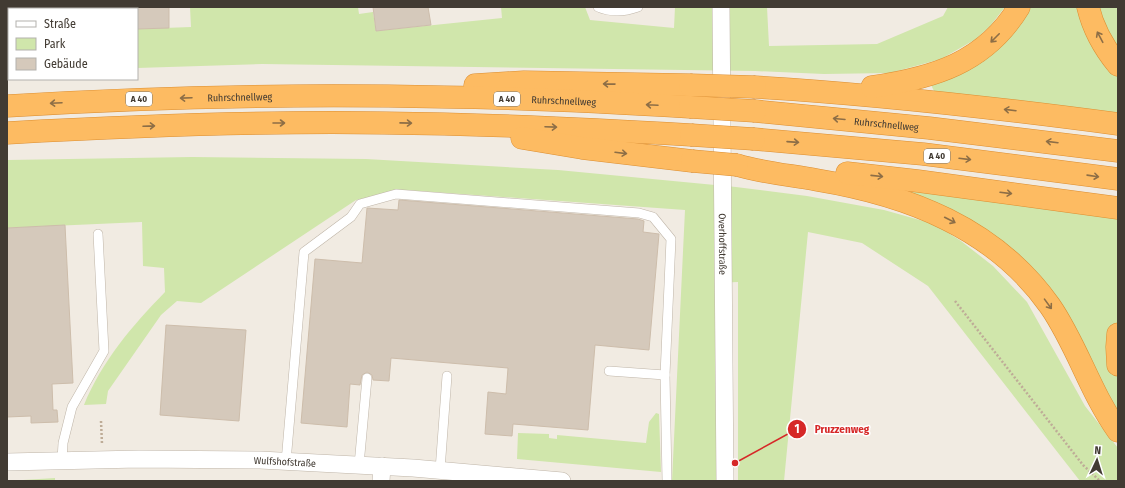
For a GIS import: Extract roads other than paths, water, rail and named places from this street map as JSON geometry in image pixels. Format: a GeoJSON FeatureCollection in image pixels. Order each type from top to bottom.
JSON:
{"type":"FeatureCollection","features":[{"type":"Feature","properties":{"kind":"highway"},"geometry":{"type":"LineString","coordinates":[[785,89],[872,87],[919,79],[939,73],[968,59],[989,44],[1005,28],[1019,7]]}},
{"type":"Feature","properties":{"kind":"highway"},"geometry":{"type":"LineString","coordinates":[[1088,7],[1098,35],[1118,65]]}},
{"type":"Feature","properties":{"kind":"highway"},"geometry":{"type":"LineString","coordinates":[[324,96],[524,82],[755,87],[855,94],[970,105],[1118,124]]}},
{"type":"Feature","properties":{"kind":"highway","name":"Ruhrschnellweg"},"geometry":{"type":"LineString","coordinates":[[7,106],[135,99],[324,96],[453,97],[607,102],[755,111],[929,128],[1118,152]]}},
{"type":"Feature","properties":{"kind":"highway","name":"A 40"},"geometry":{"type":"LineString","coordinates":[[7,133],[110,127],[271,123],[428,124],[546,127],[754,139],[917,154],[1118,179]]}},
{"type":"Feature","properties":{"kind":"highway"},"geometry":{"type":"LineString","coordinates":[[428,124],[464,128],[582,148],[749,167],[874,192],[908,202],[933,212],[962,226],[985,242],[1010,261],[1026,278],[1048,305],[1068,336],[1103,406],[1118,430]]}},
{"type":"Feature","properties":{"kind":"highway"},"geometry":{"type":"LineString","coordinates":[[749,167],[799,168],[918,181],[1118,208]]}},
{"type":"Feature","properties":{"kind":"highway"},"geometry":{"type":"LineString","coordinates":[[1118,334],[1118,365]]}},
{"type":"Feature","properties":{"kind":"street","name":"Overhoffstraße"},"geometry":{"type":"LineString","coordinates":[[721,7],[725,481]]}},
{"type":"Feature","properties":{"kind":"street","name":"Wulfshofstraße"},"geometry":{"type":"LineString","coordinates":[[7,462],[138,459],[286,462],[359,465],[381,474],[440,470],[562,481]]}},
{"type":"Feature","properties":{"kind":"lane"},"geometry":{"type":"LineString","coordinates":[[598,7],[607,11],[626,12],[638,7]]}},
{"type":"Feature","properties":{"kind":"lane"},"geometry":{"type":"LineString","coordinates":[[286,462],[304,252],[351,217],[360,204],[396,194],[639,214],[652,218],[670,239],[665,375],[667,481]]}},
{"type":"Feature","properties":{"kind":"lane"},"geometry":{"type":"LineString","coordinates":[[62,460],[72,407],[104,351],[98,234]]}},
{"type":"Feature","properties":{"kind":"lane"},"geometry":{"type":"LineString","coordinates":[[609,371],[665,375]]}},
{"type":"Feature","properties":{"kind":"lane"},"geometry":{"type":"LineString","coordinates":[[440,470],[448,376]]}},
{"type":"Feature","properties":{"kind":"lane"},"geometry":{"type":"LineString","coordinates":[[359,465],[367,378]]}},
{"type":"Feature","properties":{"kind":"place","name":"Pruzzenweg"},"geometry":{"type":"Point","coordinates":[735,463]}}]}
